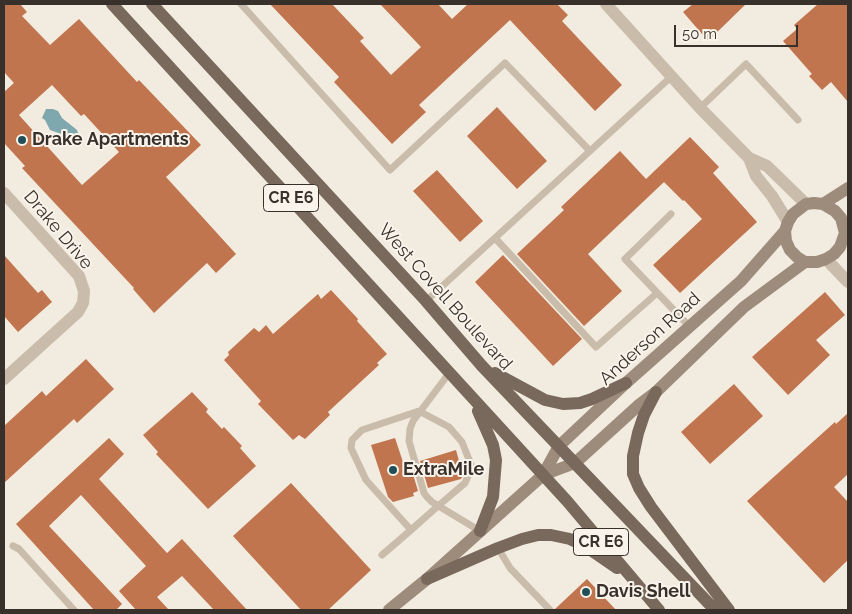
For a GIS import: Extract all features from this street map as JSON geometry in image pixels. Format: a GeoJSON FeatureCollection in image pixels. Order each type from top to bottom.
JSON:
{"type":"FeatureCollection","features":[{"type":"Feature","properties":{"kind":"main road","name":"CR E6"},"geometry":{"type":"LineString","coordinates":[[112,4],[567,501],[630,578],[659,610]]}},
{"type":"Feature","properties":{"kind":"main road","name":"West Covell Boulevard"},"geometry":{"type":"LineString","coordinates":[[152,4],[426,301],[482,366],[715,610]]}},
{"type":"Feature","properties":{"kind":"main road"},"geometry":{"type":"LineString","coordinates":[[482,366],[545,400],[563,404],[580,403],[592,399],[626,383]]}},
{"type":"Feature","properties":{"kind":"main road"},"geometry":{"type":"LineString","coordinates":[[656,392],[644,415],[638,432],[632,461],[634,474],[639,488],[651,507],[729,610]]}},
{"type":"Feature","properties":{"kind":"main road"},"geometry":{"type":"LineString","coordinates":[[469,393],[485,424],[496,460],[493,497],[480,531]]}},
{"type":"Feature","properties":{"kind":"main road"},"geometry":{"type":"LineString","coordinates":[[427,579],[498,548],[538,535],[551,535],[570,539],[585,546],[630,578]]}},
{"type":"Feature","properties":{"kind":"street"},"geometry":{"type":"LineString","coordinates":[[606,4],[700,108],[749,158],[767,166],[806,204]]}},
{"type":"Feature","properties":{"kind":"street"},"geometry":{"type":"LineString","coordinates":[[749,158],[756,176],[776,201],[787,226]]}},
{"type":"Feature","properties":{"kind":"street"},"geometry":{"type":"LineString","coordinates":[[823,204],[848,188]]}},
{"type":"Feature","properties":{"kind":"street","name":"Drake Drive"},"geometry":{"type":"LineString","coordinates":[[4,193],[79,276],[84,291],[78,312],[4,379]]}},
{"type":"Feature","properties":{"kind":"street"},"geometry":{"type":"LineString","coordinates":[[806,204],[823,204],[835,211],[841,218],[846,233],[834,254],[817,262],[805,262],[790,250],[786,241],[787,226],[793,214],[806,204]]}},
{"type":"Feature","properties":{"kind":"street","name":"Anderson Road"},"geometry":{"type":"LineString","coordinates":[[389,610],[427,579],[543,475],[559,446],[741,280],[787,226]]}},
{"type":"Feature","properties":{"kind":"street"},"geometry":{"type":"LineString","coordinates":[[826,259],[848,282]]}},
{"type":"Feature","properties":{"kind":"street","name":"Anderson Road"},"geometry":{"type":"LineString","coordinates":[[543,475],[575,463],[640,404],[656,392],[744,307],[805,262]]}},
{"type":"Feature","properties":{"kind":"lane"},"geometry":{"type":"LineString","coordinates":[[240,4],[390,170],[505,63],[590,151]]}},
{"type":"Feature","properties":{"kind":"lane"},"geometry":{"type":"LineString","coordinates":[[700,108],[746,64],[798,120]]}},
{"type":"Feature","properties":{"kind":"lane"},"geometry":{"type":"LineString","coordinates":[[426,301],[672,76]]}},
{"type":"Feature","properties":{"kind":"lane"},"geometry":{"type":"LineString","coordinates":[[671,214],[625,259],[690,327]]}},
{"type":"Feature","properties":{"kind":"lane"},"geometry":{"type":"LineString","coordinates":[[495,238],[596,347],[657,293]]}},
{"type":"Feature","properties":{"kind":"lane"},"geometry":{"type":"LineString","coordinates":[[450,372],[413,421],[410,429],[410,441],[424,493],[438,506],[480,531]]}},
{"type":"Feature","properties":{"kind":"lane"},"geometry":{"type":"LineString","coordinates":[[382,555],[411,530],[438,506],[465,483],[472,467],[462,442],[449,427],[419,411],[362,430],[352,440],[351,448],[366,480],[411,530]]}},
{"type":"Feature","properties":{"kind":"lane"},"geometry":{"type":"LineString","coordinates":[[13,546],[19,549],[74,610]]}},
{"type":"Feature","properties":{"kind":"lane"},"geometry":{"type":"LineString","coordinates":[[498,548],[510,568],[550,610]]}},
{"type":"Feature","properties":{"kind":"water"},"geometry":{"type":"Polygon","coordinates":[[[46,109],[58,111],[62,118],[77,130],[78,133],[70,137],[50,130],[42,118],[46,109]]]}},
{"type":"Feature","properties":{"kind":"building"},"geometry":{"type":"Polygon","coordinates":[[[4,4],[20,4],[27,12],[22,16],[50,45],[79,19],[137,82],[139,80],[201,145],[166,177],[236,254],[216,273],[207,263],[154,313],[134,288],[22,168],[25,166],[4,143],[4,92],[14,83],[4,72],[4,4]],[[52,85],[19,115],[82,185],[119,152],[84,114],[81,116],[52,85]]]}},
{"type":"Feature","properties":{"kind":"building"},"geometry":{"type":"Polygon","coordinates":[[[270,4],[332,4],[364,38],[360,41],[391,75],[421,47],[380,4],[438,4],[452,19],[468,4],[557,4],[568,15],[562,21],[622,85],[595,111],[510,20],[419,105],[426,112],[392,144],[334,82],[339,77],[270,4]]]}},
{"type":"Feature","properties":{"kind":"building"},"geometry":{"type":"Polygon","coordinates":[[[693,4],[746,4],[708,41],[683,12],[693,4]]]}},
{"type":"Feature","properties":{"kind":"building"},"geometry":{"type":"Polygon","coordinates":[[[818,4],[848,4],[848,102],[831,82],[822,90],[809,76],[812,74],[783,41],[797,29],[794,25],[818,4]]]}},
{"type":"Feature","properties":{"kind":"building"},"geometry":{"type":"Polygon","coordinates":[[[497,107],[547,161],[517,189],[467,136],[497,107]]]}},
{"type":"Feature","properties":{"kind":"building"},"geometry":{"type":"Polygon","coordinates":[[[690,137],[719,167],[713,173],[757,222],[680,293],[653,265],[702,219],[664,182],[588,254],[622,291],[584,326],[517,254],[564,210],[561,207],[620,151],[646,179],[690,137]]]}},
{"type":"Feature","properties":{"kind":"building"},"geometry":{"type":"Polygon","coordinates":[[[437,170],[483,221],[460,242],[413,191],[437,170]]]}},
{"type":"Feature","properties":{"kind":"building"},"geometry":{"type":"Polygon","coordinates":[[[4,255],[38,293],[42,290],[52,302],[18,332],[4,316],[4,255]]]}},
{"type":"Feature","properties":{"kind":"building"},"geometry":{"type":"Polygon","coordinates":[[[503,255],[582,339],[553,366],[475,282],[503,255]]]}},
{"type":"Feature","properties":{"kind":"building"},"geometry":{"type":"Polygon","coordinates":[[[331,290],[387,354],[377,363],[379,365],[328,412],[330,415],[305,439],[299,435],[293,440],[258,404],[261,401],[224,360],[229,355],[228,352],[254,328],[259,332],[266,325],[273,334],[318,294],[321,299],[331,290]]]}},
{"type":"Feature","properties":{"kind":"building"},"geometry":{"type":"Polygon","coordinates":[[[825,292],[845,315],[816,340],[830,355],[788,395],[752,357],[825,292]]]}},
{"type":"Feature","properties":{"kind":"building"},"geometry":{"type":"Polygon","coordinates":[[[86,359],[114,389],[77,423],[74,419],[4,483],[4,426],[42,391],[46,396],[86,359]]]}},
{"type":"Feature","properties":{"kind":"building"},"geometry":{"type":"Polygon","coordinates":[[[734,384],[763,416],[710,464],[681,432],[734,384]]]}},
{"type":"Feature","properties":{"kind":"building"},"geometry":{"type":"Polygon","coordinates":[[[192,392],[208,409],[206,412],[242,446],[240,448],[256,466],[208,509],[156,454],[158,452],[143,435],[192,392]]]}},
{"type":"Feature","properties":{"kind":"building"},"geometry":{"type":"Polygon","coordinates":[[[848,413],[848,474],[834,487],[848,502],[848,560],[824,583],[747,501],[835,422],[836,424],[848,413]]]}},
{"type":"Feature","properties":{"kind":"building"},"geometry":{"type":"Polygon","coordinates":[[[109,438],[124,454],[99,479],[167,553],[182,539],[247,610],[214,610],[182,576],[157,597],[169,610],[136,610],[119,591],[146,566],[81,495],[49,526],[122,604],[116,610],[94,610],[16,524],[109,438]]]}},
{"type":"Feature","properties":{"kind":"building","name":"ExtraMile"},"geometry":{"type":"Polygon","coordinates":[[[395,438],[404,465],[410,464],[418,491],[413,493],[414,496],[393,502],[388,497],[371,445],[395,438]]]}},
{"type":"Feature","properties":{"kind":"building"},"geometry":{"type":"Polygon","coordinates":[[[456,450],[463,475],[461,479],[428,488],[420,461],[456,450]]]}},
{"type":"Feature","properties":{"kind":"building"},"geometry":{"type":"Polygon","coordinates":[[[291,483],[371,570],[328,610],[301,610],[233,536],[291,483]]]}},
{"type":"Feature","properties":{"kind":"building","name":"Davis Shell"},"geometry":{"type":"Polygon","coordinates":[[[587,579],[616,610],[555,610],[555,609],[587,579]]]}},
{"type":"Feature","properties":{"kind":"place","name":"Drake Apartments"},"geometry":{"type":"Point","coordinates":[22,140]}},
{"type":"Feature","properties":{"kind":"place","name":"ExtraMile"},"geometry":{"type":"Point","coordinates":[393,470]}},
{"type":"Feature","properties":{"kind":"place","name":"Davis Shell"},"geometry":{"type":"Point","coordinates":[586,592]}}]}
